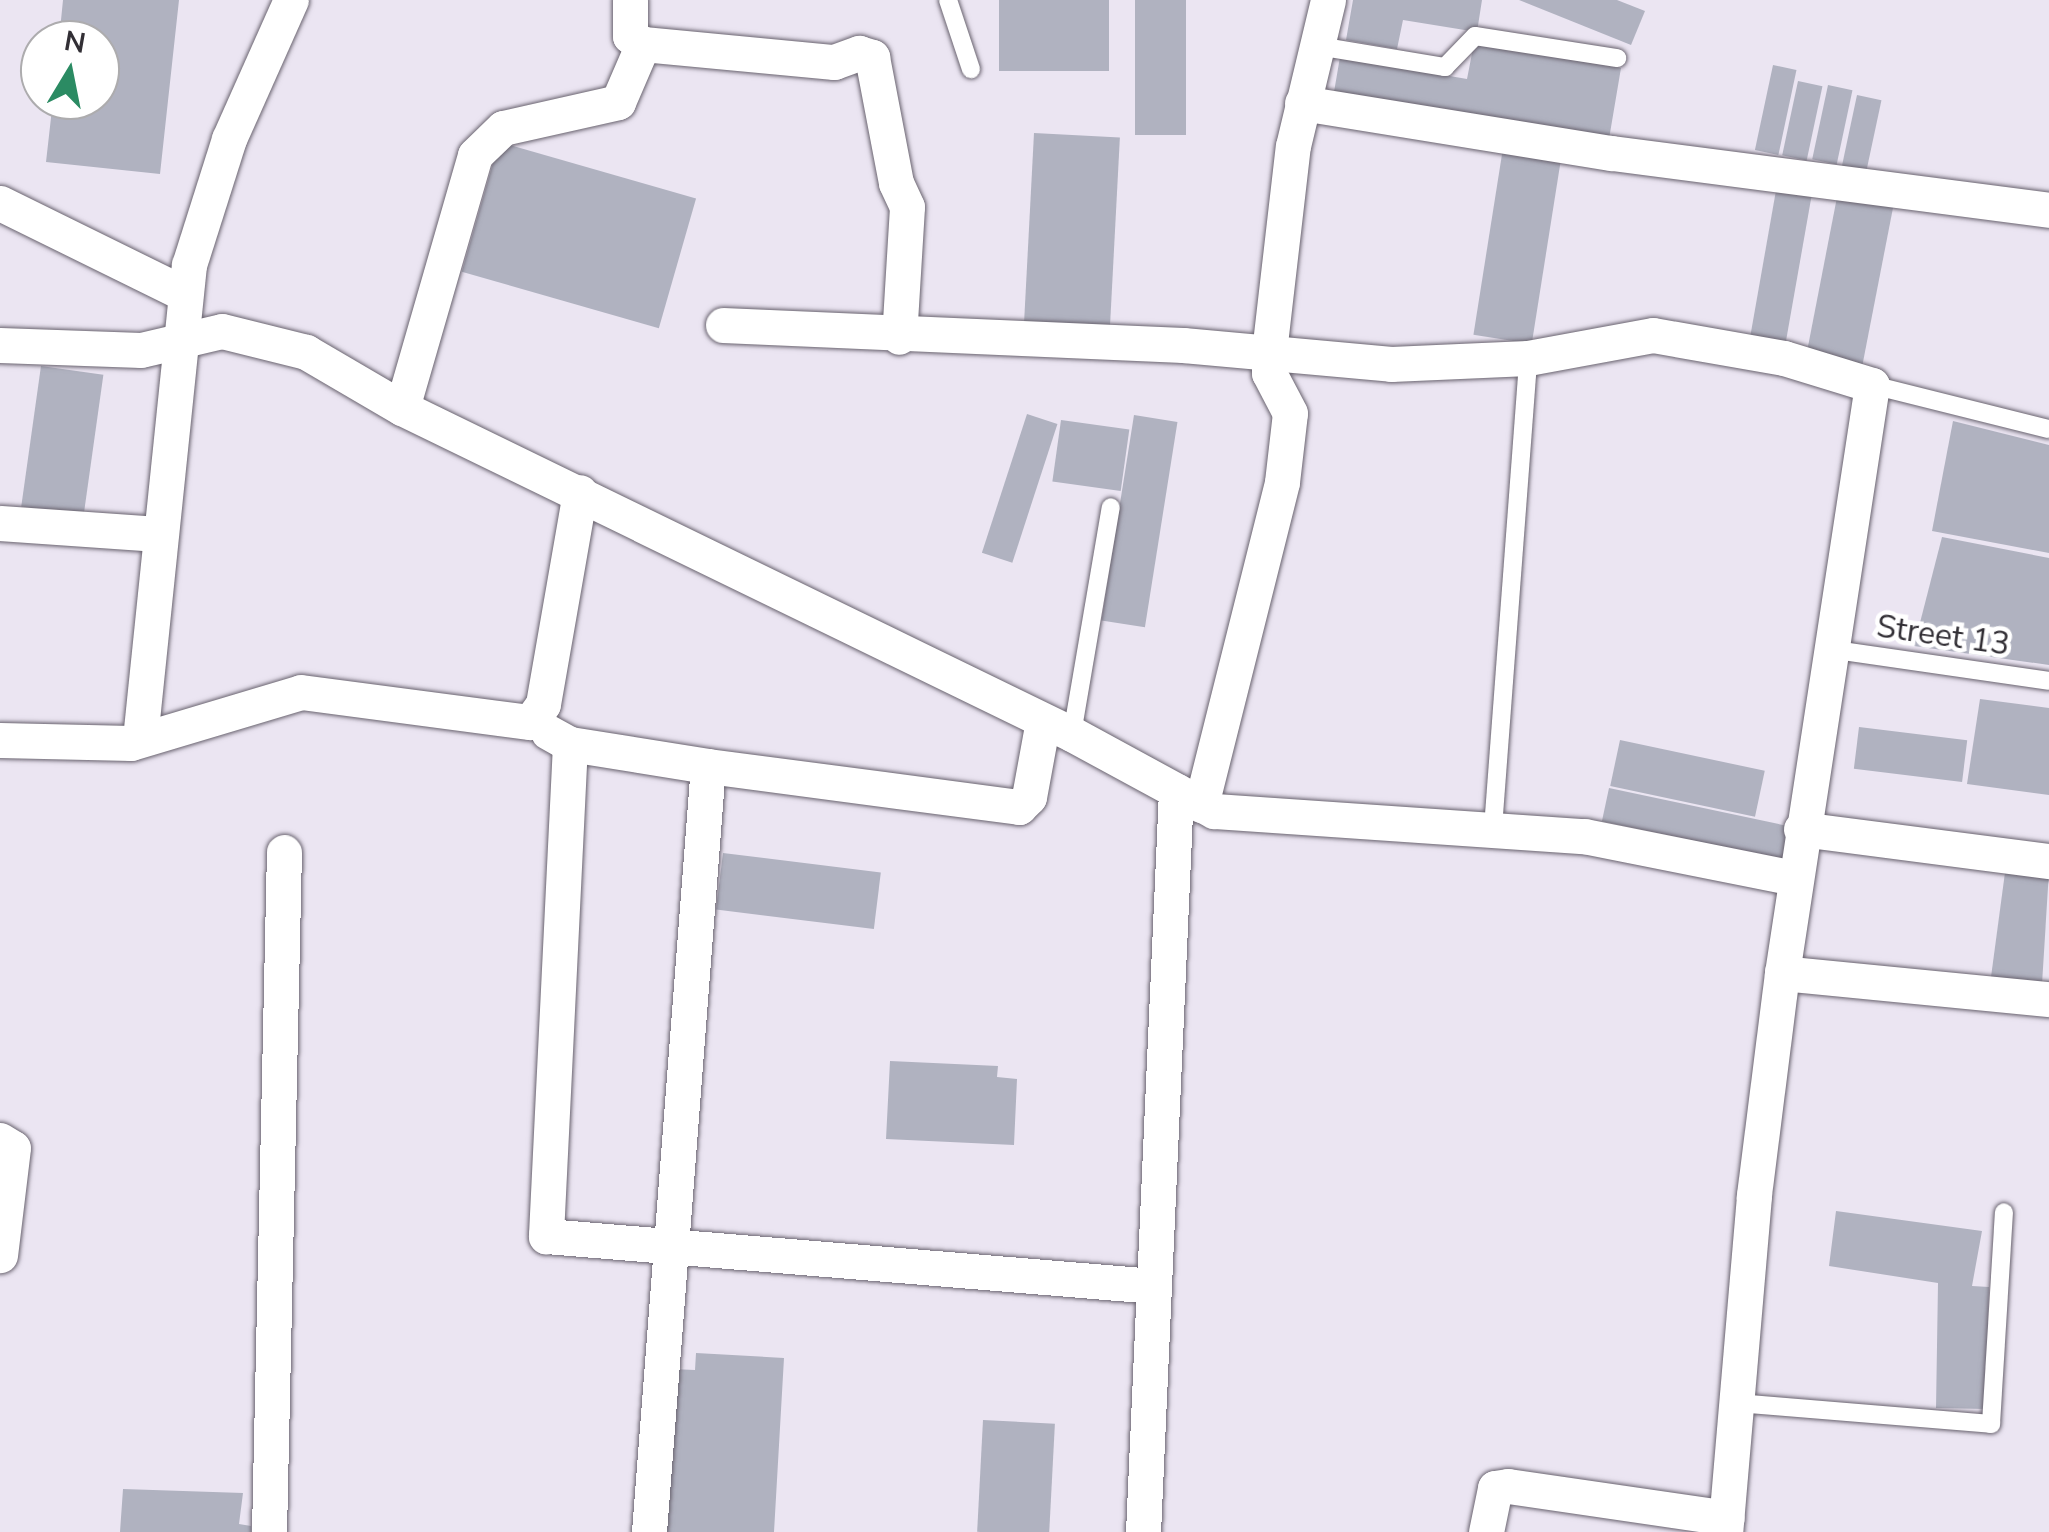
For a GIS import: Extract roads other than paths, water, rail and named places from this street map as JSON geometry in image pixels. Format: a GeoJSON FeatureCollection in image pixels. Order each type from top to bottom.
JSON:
{"type":"FeatureCollection","features":[{"type":"Feature","properties":{"kind":"street"},"geometry":{"type":"LineString","coordinates":[[140,739],[185,294],[230,139],[291,0]]}},
{"type":"Feature","properties":{"kind":"street"},"geometry":{"type":"LineString","coordinates":[[630,0],[630,36],[643,44],[834,62],[860,53],[872,58],[896,182],[907,207],[899,337]]}},
{"type":"Feature","properties":{"kind":"street"},"geometry":{"type":"LineString","coordinates":[[1143,1532],[1154,1286],[1188,798],[1282,482],[1290,413],[1269,373],[1269,352],[1302,103],[1328,0]]}},
{"type":"Feature","properties":{"kind":"street"},"geometry":{"type":"LineString","coordinates":[[402,408],[475,154],[503,128],[618,102],[643,44]]}},
{"type":"Feature","properties":{"kind":"street"},"geometry":{"type":"LineString","coordinates":[[1302,103],[1612,153],[2049,210]]}},
{"type":"Feature","properties":{"kind":"street"},"geometry":{"type":"LineString","coordinates":[[0,203],[185,294]]}},
{"type":"Feature","properties":{"kind":"street"},"geometry":{"type":"LineString","coordinates":[[722,324],[899,337],[1269,352],[1392,364],[1528,358],[1653,335],[1784,358],[1872,384],[1794,878],[1726,1525],[1508,1486],[1495,1488],[1486,1532]]}},
{"type":"Feature","properties":{"kind":"street"},"geometry":{"type":"LineString","coordinates":[[0,344],[25,350],[179,346],[222,331],[306,352],[402,408],[1057,727],[1188,798],[1225,812],[1584,836],[1794,878]]}},
{"type":"Feature","properties":{"kind":"street"},"geometry":{"type":"LineString","coordinates":[[530,722],[543,704],[580,492]]}},
{"type":"Feature","properties":{"kind":"street"},"geometry":{"type":"LineString","coordinates":[[0,523],[159,534]]}},
{"type":"Feature","properties":{"kind":"street"},"geometry":{"type":"LineString","coordinates":[[0,740],[140,739],[302,692],[530,722],[570,744],[1019,807],[1029,797],[1057,727]]}},
{"type":"Feature","properties":{"kind":"street"},"geometry":{"type":"LineString","coordinates":[[570,744],[544,1230],[549,1239],[1154,1286]]}},
{"type":"Feature","properties":{"kind":"street"},"geometry":{"type":"LineString","coordinates":[[649,1532],[708,766]]}},
{"type":"Feature","properties":{"kind":"street"},"geometry":{"type":"LineString","coordinates":[[1801,828],[2049,861]]}},
{"type":"Feature","properties":{"kind":"street"},"geometry":{"type":"LineString","coordinates":[[269,1532],[284,852]]}},
{"type":"Feature","properties":{"kind":"street"},"geometry":{"type":"LineString","coordinates":[[1782,972],[2049,999]]}},
{"type":"Feature","properties":{"kind":"street"},"geometry":{"type":"LineString","coordinates":[[0,1140],[13,1144],[1,1243]]}},
{"type":"Feature","properties":{"kind":"lane"},"geometry":{"type":"LineString","coordinates":[[948,0],[970,69]]}},
{"type":"Feature","properties":{"kind":"lane"},"geometry":{"type":"LineString","coordinates":[[1318,46],[1444,67],[1476,36],[1617,58]]}},
{"type":"Feature","properties":{"kind":"lane"},"geometry":{"type":"LineString","coordinates":[[1493,828],[1528,358]]}},
{"type":"Feature","properties":{"kind":"lane"},"geometry":{"type":"LineString","coordinates":[[1872,384],[2049,429]]}},
{"type":"Feature","properties":{"kind":"lane"},"geometry":{"type":"LineString","coordinates":[[1057,727],[1111,507]]}},
{"type":"Feature","properties":{"kind":"lane","name":"Street 13"},"geometry":{"type":"LineString","coordinates":[[1828,649],[2049,681]]}},
{"type":"Feature","properties":{"kind":"lane"},"geometry":{"type":"LineString","coordinates":[[1737,1403],[1991,1424],[2004,1212]]}}]}
